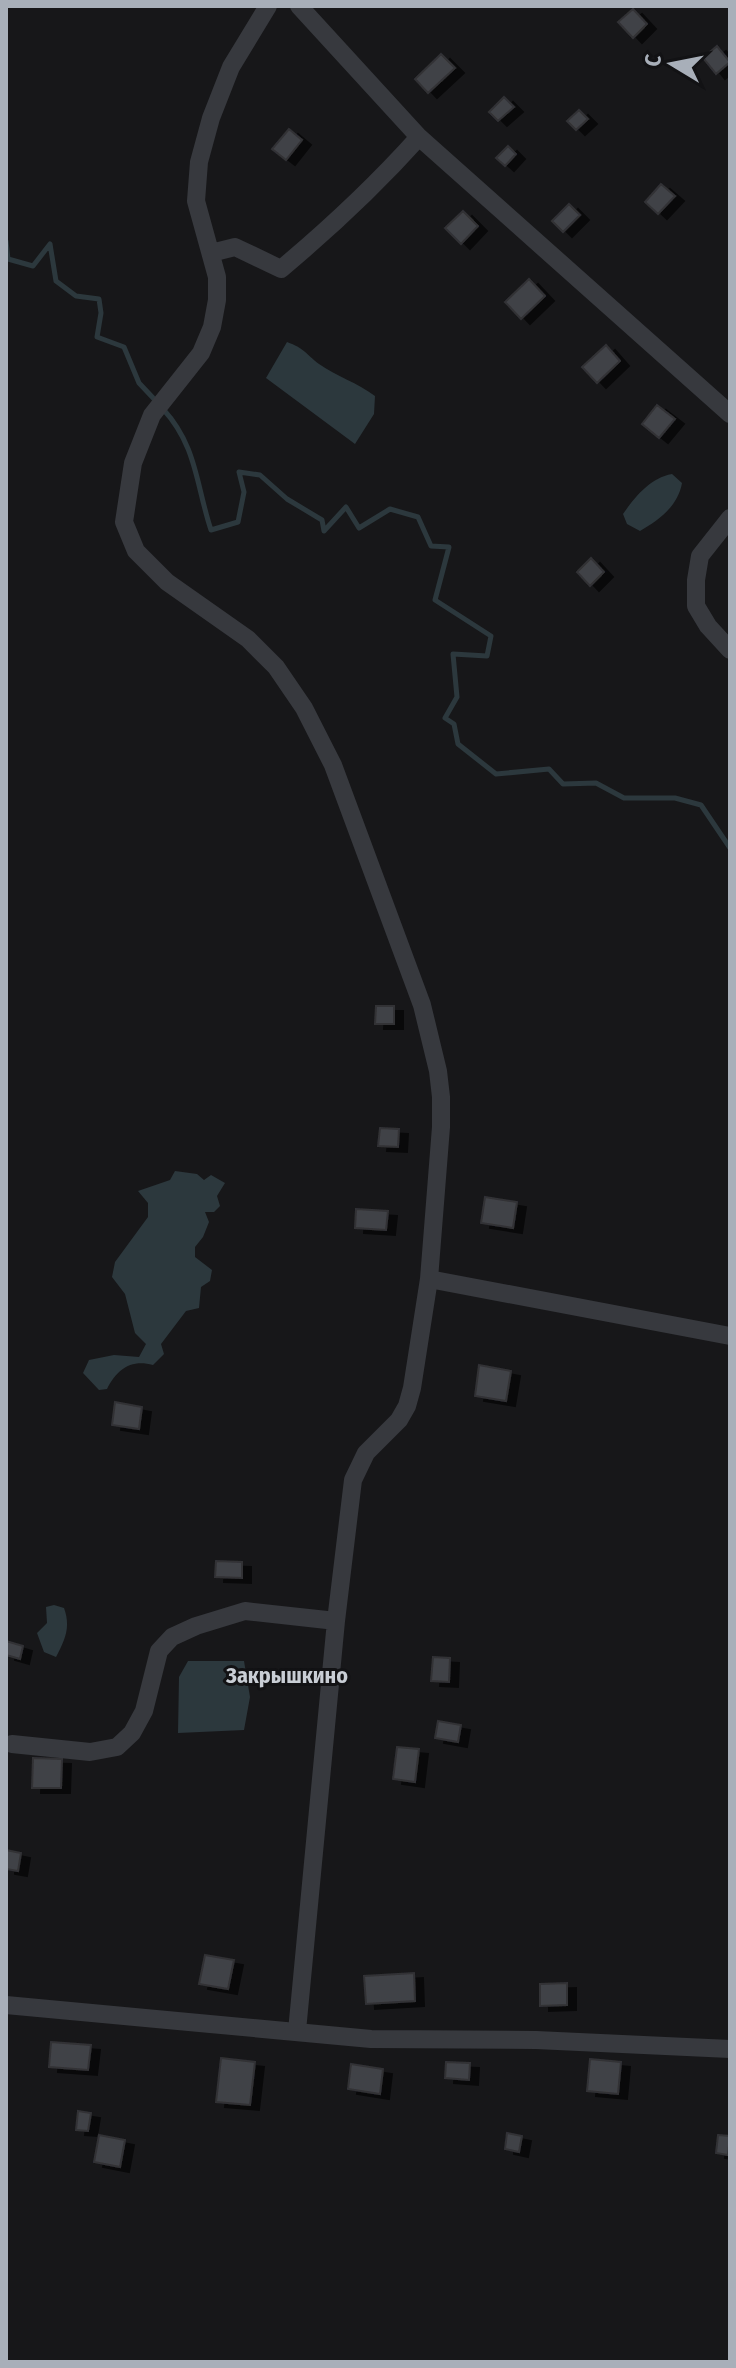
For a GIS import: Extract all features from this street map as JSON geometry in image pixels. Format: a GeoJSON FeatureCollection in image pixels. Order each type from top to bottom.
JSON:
{"type":"FeatureCollection","features":[{"type":"Feature","properties":{"kind":"street"},"geometry":{"type":"LineString","coordinates":[[268,6],[231,67],[211,118],[199,162],[196,201],[217,277],[212,327],[201,353],[152,415],[133,463],[124,522],[136,551],[167,582],[248,639],[276,667],[304,708],[333,765],[422,1005],[441,1097],[429,1279],[412,1388],[399,1420],[366,1453],[353,1480],[336,1621],[297,2031]]}},
{"type":"Feature","properties":{"kind":"street"},"geometry":{"type":"LineString","coordinates":[[299,6],[419,137],[730,414]]}},
{"type":"Feature","properties":{"kind":"street"},"geometry":{"type":"LineString","coordinates":[[211,253],[235,247],[281,269],[320,237],[419,137]]}},
{"type":"Feature","properties":{"kind":"street"},"geometry":{"type":"LineString","coordinates":[[730,518],[700,556],[696,580],[696,606],[708,626],[730,650]]}},
{"type":"Feature","properties":{"kind":"street"},"geometry":{"type":"LineString","coordinates":[[429,1279],[730,1336]]}},
{"type":"Feature","properties":{"kind":"street"},"geometry":{"type":"LineString","coordinates":[[12,1744],[90,1752],[117,1747],[132,1733],[144,1711],[159,1651],[172,1637],[196,1626],[245,1611],[336,1621]]}},
{"type":"Feature","properties":{"kind":"street"},"geometry":{"type":"LineString","coordinates":[[6,2005],[371,2039],[536,2040],[730,2049]]}},
{"type":"Feature","properties":{"kind":"shaded area"},"geometry":{"type":"Polygon","coordinates":[[[287,342],[375,396],[374,414],[355,444],[266,378],[287,342]]]}},
{"type":"Feature","properties":{"kind":"shaded area"},"geometry":{"type":"Polygon","coordinates":[[[672,474],[682,483],[667,512],[640,531],[627,524],[623,514],[638,495],[650,484],[672,474]]]}},
{"type":"Feature","properties":{"kind":"shaded area"},"geometry":{"type":"Polygon","coordinates":[[[175,1171],[197,1174],[204,1180],[211,1175],[225,1183],[217,1196],[220,1206],[214,1212],[205,1212],[209,1222],[195,1247],[195,1257],[212,1270],[210,1281],[201,1287],[199,1308],[186,1311],[161,1344],[164,1354],[153,1365],[131,1365],[115,1376],[107,1389],[99,1390],[83,1373],[89,1360],[114,1355],[139,1357],[146,1344],[135,1333],[125,1294],[112,1277],[115,1262],[148,1217],[148,1203],[138,1191],[170,1180],[175,1171]]]}},
{"type":"Feature","properties":{"kind":"shaded area"},"geometry":{"type":"Polygon","coordinates":[[[54,1605],[64,1608],[67,1621],[56,1657],[44,1652],[37,1633],[47,1623],[46,1607],[54,1605]]]}},
{"type":"Feature","properties":{"kind":"shaded area"},"geometry":{"type":"Polygon","coordinates":[[[188,1661],[244,1661],[250,1697],[244,1730],[178,1733],[179,1677],[188,1661]]]}},
{"type":"Feature","properties":{"kind":"building"},"geometry":{"type":"Polygon","coordinates":[[[633,9],[647,24],[633,38],[618,22],[633,9]]]}},
{"type":"Feature","properties":{"kind":"building"},"geometry":{"type":"Polygon","coordinates":[[[717,46],[730,62],[716,74],[703,58],[717,46]]]}},
{"type":"Feature","properties":{"kind":"building"},"geometry":{"type":"Polygon","coordinates":[[[441,54],[455,68],[428,93],[415,79],[441,54]]]}},
{"type":"Feature","properties":{"kind":"building"},"geometry":{"type":"Polygon","coordinates":[[[504,97],[514,107],[498,121],[489,112],[504,97]]]}},
{"type":"Feature","properties":{"kind":"building"},"geometry":{"type":"Polygon","coordinates":[[[579,110],[588,119],[576,130],[567,121],[579,110]]]}},
{"type":"Feature","properties":{"kind":"building"},"geometry":{"type":"Polygon","coordinates":[[[289,129],[302,140],[286,160],[272,149],[289,129]]]}},
{"type":"Feature","properties":{"kind":"building"},"geometry":{"type":"Polygon","coordinates":[[[508,146],[516,154],[505,166],[496,158],[508,146]]]}},
{"type":"Feature","properties":{"kind":"building"},"geometry":{"type":"Polygon","coordinates":[[[661,184],[675,196],[658,214],[645,202],[661,184]]]}},
{"type":"Feature","properties":{"kind":"building"},"geometry":{"type":"Polygon","coordinates":[[[569,204],[580,215],[563,232],[552,221],[569,204]]]}},
{"type":"Feature","properties":{"kind":"building"},"geometry":{"type":"Polygon","coordinates":[[[463,211],[478,226],[461,244],[445,228],[463,211]]]}},
{"type":"Feature","properties":{"kind":"building"},"geometry":{"type":"Polygon","coordinates":[[[529,279],[545,296],[521,319],[505,302],[529,279]]]}},
{"type":"Feature","properties":{"kind":"building"},"geometry":{"type":"Polygon","coordinates":[[[606,345],[620,361],[597,383],[582,367],[606,345]]]}},
{"type":"Feature","properties":{"kind":"building"},"geometry":{"type":"Polygon","coordinates":[[[657,405],[675,419],[659,438],[642,424],[657,405]]]}},
{"type":"Feature","properties":{"kind":"building"},"geometry":{"type":"Polygon","coordinates":[[[591,558],[604,572],[590,586],[577,572],[591,558]]]}},
{"type":"Feature","properties":{"kind":"building"},"geometry":{"type":"Polygon","coordinates":[[[376,1006],[394,1006],[394,1024],[375,1024],[376,1006]]]}},
{"type":"Feature","properties":{"kind":"building"},"geometry":{"type":"Polygon","coordinates":[[[380,1128],[399,1129],[398,1147],[378,1146],[380,1128]]]}},
{"type":"Feature","properties":{"kind":"building"},"geometry":{"type":"Polygon","coordinates":[[[485,1197],[517,1202],[513,1228],[481,1223],[485,1197]]]}},
{"type":"Feature","properties":{"kind":"building"},"geometry":{"type":"Polygon","coordinates":[[[356,1209],[388,1211],[386,1230],[355,1228],[356,1209]]]}},
{"type":"Feature","properties":{"kind":"building"},"geometry":{"type":"Polygon","coordinates":[[[479,1365],[511,1371],[506,1401],[475,1396],[479,1365]]]}},
{"type":"Feature","properties":{"kind":"building"},"geometry":{"type":"Polygon","coordinates":[[[115,1402],[142,1407],[139,1429],[112,1425],[115,1402]]]}},
{"type":"Feature","properties":{"kind":"building"},"geometry":{"type":"Polygon","coordinates":[[[216,1561],[242,1562],[242,1578],[215,1577],[216,1561]]]}},
{"type":"Feature","properties":{"kind":"building"},"geometry":{"type":"Polygon","coordinates":[[[6,1641],[23,1646],[20,1659],[6,1655],[6,1641]]]}},
{"type":"Feature","properties":{"kind":"building"},"geometry":{"type":"Polygon","coordinates":[[[433,1657],[450,1658],[449,1682],[431,1681],[433,1657]]]}},
{"type":"Feature","properties":{"kind":"building"},"geometry":{"type":"Polygon","coordinates":[[[438,1721],[461,1725],[458,1742],[435,1738],[438,1721]]]}},
{"type":"Feature","properties":{"kind":"building"},"geometry":{"type":"Polygon","coordinates":[[[397,1747],[419,1749],[415,1782],[393,1779],[397,1747]]]}},
{"type":"Feature","properties":{"kind":"building"},"geometry":{"type":"Polygon","coordinates":[[[33,1758],[62,1759],[61,1788],[32,1788],[33,1758]]]}},
{"type":"Feature","properties":{"kind":"building"},"geometry":{"type":"Polygon","coordinates":[[[6,1850],[21,1853],[18,1871],[6,1869],[6,1850]]]}},
{"type":"Feature","properties":{"kind":"building"},"geometry":{"type":"Polygon","coordinates":[[[205,1955],[234,1960],[228,1989],[199,1984],[205,1955]]]}},
{"type":"Feature","properties":{"kind":"building"},"geometry":{"type":"Polygon","coordinates":[[[414,1973],[415,2001],[366,2004],[364,1976],[414,1973]]]}},
{"type":"Feature","properties":{"kind":"building"},"geometry":{"type":"Polygon","coordinates":[[[567,1983],[567,2005],[540,2006],[540,1984],[567,1983]]]}},
{"type":"Feature","properties":{"kind":"building"},"geometry":{"type":"Polygon","coordinates":[[[51,2042],[91,2045],[88,2070],[49,2067],[51,2042]]]}},
{"type":"Feature","properties":{"kind":"building"},"geometry":{"type":"Polygon","coordinates":[[[221,2058],[255,2062],[250,2105],[216,2102],[221,2058]]]}},
{"type":"Feature","properties":{"kind":"building"},"geometry":{"type":"Polygon","coordinates":[[[590,2059],[621,2062],[618,2094],[587,2091],[590,2059]]]}},
{"type":"Feature","properties":{"kind":"building"},"geometry":{"type":"Polygon","coordinates":[[[446,2062],[470,2063],[469,2080],[445,2078],[446,2062]]]}},
{"type":"Feature","properties":{"kind":"building"},"geometry":{"type":"Polygon","coordinates":[[[351,2064],[383,2069],[380,2094],[348,2089],[351,2064]]]}},
{"type":"Feature","properties":{"kind":"building"},"geometry":{"type":"Polygon","coordinates":[[[78,2111],[91,2113],[88,2131],[76,2130],[78,2111]]]}},
{"type":"Feature","properties":{"kind":"building"},"geometry":{"type":"Polygon","coordinates":[[[507,2133],[522,2136],[519,2152],[505,2149],[507,2133]]]}},
{"type":"Feature","properties":{"kind":"building"},"geometry":{"type":"Polygon","coordinates":[[[99,2135],[125,2140],[120,2167],[94,2162],[99,2135]]]}},
{"type":"Feature","properties":{"kind":"building"},"geometry":{"type":"Polygon","coordinates":[[[718,2135],[730,2136],[728,2155],[716,2153],[718,2135]]]}},
{"type":"Feature","properties":{"kind":"waterway"},"geometry":{"type":"LineString","coordinates":[[6,241],[8,259],[33,266],[50,244],[56,281],[76,296],[99,299],[101,313],[97,337],[124,347],[139,383],[156,401]]}},
{"type":"Feature","properties":{"kind":"waterway"},"geometry":{"type":"LineString","coordinates":[[163,409],[183,437],[189,452],[211,530],[238,522],[244,492],[239,472],[260,475],[287,499],[322,520],[324,531],[346,507],[359,528],[390,509],[418,517],[431,546],[449,547],[435,600],[491,636],[487,656],[453,654],[457,697],[445,718],[454,724],[458,744],[496,774],[549,769],[563,784],[596,783],[624,798],[675,798],[701,805],[730,848]]}},
{"type":"Feature","properties":{"kind":"district","name":"Закрышкино"},"geometry":{"type":"Point","coordinates":[287,1675]}}]}
